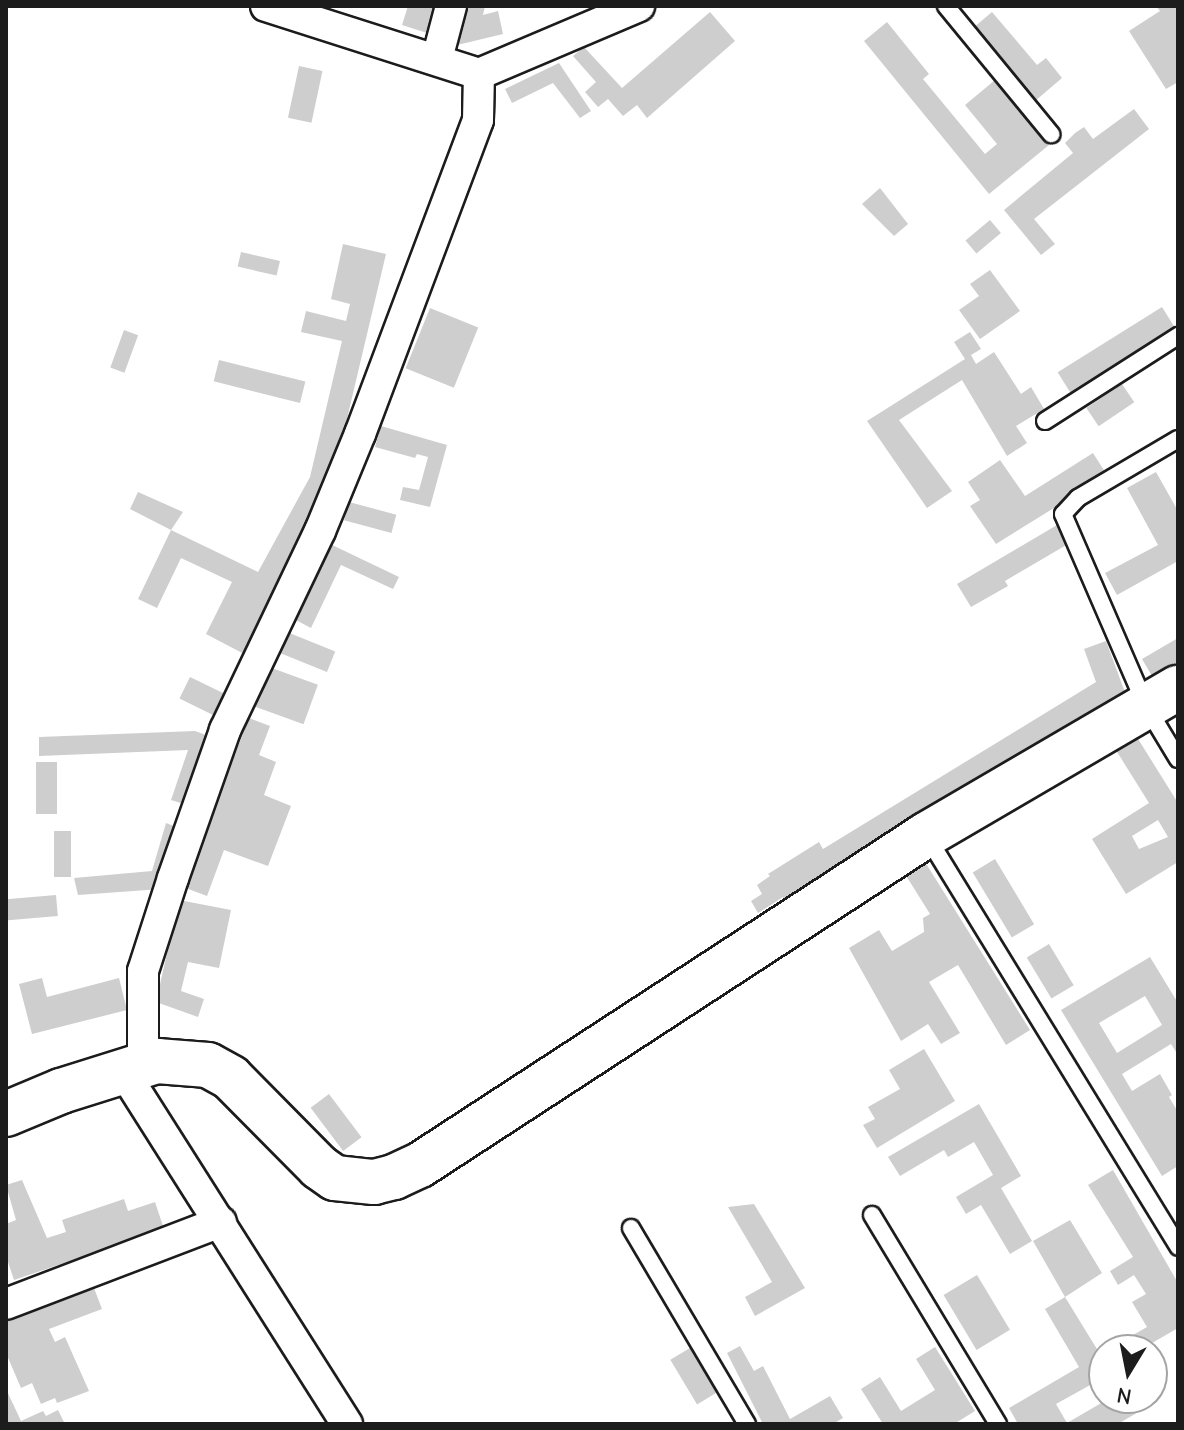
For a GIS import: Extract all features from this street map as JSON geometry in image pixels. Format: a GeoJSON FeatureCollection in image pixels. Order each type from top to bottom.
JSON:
{"type":"FeatureCollection","features":[{"type":"Feature","properties":{"kind":"street"},"geometry":{"type":"LineString","coordinates":[[266,6],[479,74],[639,6]]}},
{"type":"Feature","properties":{"kind":"street"},"geometry":{"type":"LineString","coordinates":[[437,59],[451,6]]}},
{"type":"Feature","properties":{"kind":"street"},"geometry":{"type":"LineString","coordinates":[[347,1424],[221,1222],[162,1137],[133,1068],[143,971],[173,878],[225,730],[320,531],[360,434],[478,120],[479,74]]}},
{"type":"Feature","properties":{"kind":"street"},"geometry":{"type":"LineString","coordinates":[[6,1114],[61,1091],[157,1061],[208,1065],[231,1078],[319,1167],[335,1178],[374,1182],[394,1177],[420,1165],[926,835],[1162,697]]}},
{"type":"Feature","properties":{"kind":"street"},"geometry":{"type":"LineString","coordinates":[[6,1304],[221,1222]]}},
{"type":"Feature","properties":{"kind":"lane"},"geometry":{"type":"LineString","coordinates":[[946,6],[1051,134]]}},
{"type":"Feature","properties":{"kind":"lane"},"geometry":{"type":"LineString","coordinates":[[1045,421],[1178,336]]}},
{"type":"Feature","properties":{"kind":"lane"},"geometry":{"type":"LineString","coordinates":[[1178,439],[1078,498],[1063,514],[1162,697],[1178,759]]}},
{"type":"Feature","properties":{"kind":"lane"},"geometry":{"type":"LineString","coordinates":[[926,835],[1178,1247]]}},
{"type":"Feature","properties":{"kind":"lane"},"geometry":{"type":"LineString","coordinates":[[872,1215],[998,1424]]}},
{"type":"Feature","properties":{"kind":"lane"},"geometry":{"type":"LineString","coordinates":[[631,1228],[747,1424]]}},
{"type":"Feature","properties":{"kind":"building"},"geometry":{"type":"Polygon","coordinates":[[[408,6],[435,6],[427,33],[402,25],[408,6]]]}},
{"type":"Feature","properties":{"kind":"building"},"geometry":{"type":"Polygon","coordinates":[[[460,6],[485,6],[483,15],[498,11],[503,34],[449,47],[460,6]]]}},
{"type":"Feature","properties":{"kind":"building"},"geometry":{"type":"Polygon","coordinates":[[[1156,6],[1178,6],[1178,82],[1166,89],[1129,31],[1160,11],[1156,6]]]}},
{"type":"Feature","properties":{"kind":"building"},"geometry":{"type":"Polygon","coordinates":[[[710,12],[735,41],[647,118],[637,105],[623,116],[608,99],[598,107],[585,92],[596,82],[573,56],[584,47],[622,88],[710,12]]]}},
{"type":"Feature","properties":{"kind":"building"},"geometry":{"type":"Polygon","coordinates":[[[992,12],[1037,65],[1046,58],[1062,78],[1035,101],[973,28],[992,12]]]}},
{"type":"Feature","properties":{"kind":"building"},"geometry":{"type":"Polygon","coordinates":[[[887,22],[929,74],[923,79],[985,154],[997,144],[965,105],[995,80],[1049,145],[989,194],[864,41],[887,22]]]}},
{"type":"Feature","properties":{"kind":"building"},"geometry":{"type":"Polygon","coordinates":[[[559,63],[591,111],[580,118],[553,83],[512,103],[505,89],[559,63]]]}},
{"type":"Feature","properties":{"kind":"building"},"geometry":{"type":"Polygon","coordinates":[[[299,66],[322,71],[311,123],[288,118],[299,66]]]}},
{"type":"Feature","properties":{"kind":"building"},"geometry":{"type":"Polygon","coordinates":[[[1134,109],[1149,129],[1034,219],[1055,244],[1041,255],[1004,210],[1073,153],[1065,143],[1075,133],[1084,127],[1093,139],[1134,109]]]}},
{"type":"Feature","properties":{"kind":"building"},"geometry":{"type":"Polygon","coordinates":[[[880,188],[908,224],[894,236],[862,204],[880,188]]]}},
{"type":"Feature","properties":{"kind":"building"},"geometry":{"type":"Polygon","coordinates":[[[990,220],[1001,233],[976,254],[965,241],[990,220]]]}},
{"type":"Feature","properties":{"kind":"building"},"geometry":{"type":"Polygon","coordinates":[[[343,244],[386,254],[332,482],[244,654],[206,634],[232,582],[181,558],[157,608],[138,599],[171,530],[258,572],[310,477],[342,341],[301,332],[306,311],[346,321],[350,304],[331,299],[343,244]]]}},
{"type":"Feature","properties":{"kind":"building"},"geometry":{"type":"Polygon","coordinates":[[[241,252],[280,261],[277,276],[238,267],[241,252]]]}},
{"type":"Feature","properties":{"kind":"building"},"geometry":{"type":"Polygon","coordinates":[[[990,270],[1020,311],[980,339],[959,310],[979,296],[970,284],[990,270]]]}},
{"type":"Feature","properties":{"kind":"building"},"geometry":{"type":"Polygon","coordinates":[[[1162,307],[1175,328],[1071,393],[1058,372],[1162,307]]]}},
{"type":"Feature","properties":{"kind":"building"},"geometry":{"type":"Polygon","coordinates":[[[430,308],[478,327],[454,388],[406,368],[430,308]]]}},
{"type":"Feature","properties":{"kind":"building"},"geometry":{"type":"Polygon","coordinates":[[[124,330],[138,335],[124,373],[110,368],[124,330]]]}},
{"type":"Feature","properties":{"kind":"building"},"geometry":{"type":"Polygon","coordinates":[[[970,332],[981,349],[971,355],[976,364],[994,352],[1021,394],[1031,387],[1044,409],[1016,426],[1027,443],[1007,456],[962,380],[899,420],[952,491],[927,508],[867,421],[965,359],[954,342],[970,332]]]}},
{"type":"Feature","properties":{"kind":"building"},"geometry":{"type":"Polygon","coordinates":[[[219,360],[305,382],[300,403],[214,381],[219,360]]]}},
{"type":"Feature","properties":{"kind":"building"},"geometry":{"type":"Polygon","coordinates":[[[1122,384],[1134,402],[1099,426],[1086,408],[1122,384]]]}},
{"type":"Feature","properties":{"kind":"building"},"geometry":{"type":"Polygon","coordinates":[[[381,426],[447,445],[430,507],[400,500],[403,487],[419,490],[428,457],[417,454],[415,458],[375,447],[381,426]]]}},
{"type":"Feature","properties":{"kind":"building"},"geometry":{"type":"Polygon","coordinates":[[[1093,453],[1107,475],[996,544],[970,506],[980,500],[968,482],[1000,460],[1025,496],[1093,453]]]}},
{"type":"Feature","properties":{"kind":"building"},"geometry":{"type":"Polygon","coordinates":[[[1156,472],[1178,511],[1178,561],[1117,595],[1105,573],[1158,545],[1127,488],[1156,472]]]}},
{"type":"Feature","properties":{"kind":"building"},"geometry":{"type":"Polygon","coordinates":[[[138,492],[183,512],[171,530],[130,509],[138,492]]]}},
{"type":"Feature","properties":{"kind":"building"},"geometry":{"type":"Polygon","coordinates":[[[349,502],[396,515],[391,533],[344,520],[349,502]]]}},
{"type":"Feature","properties":{"kind":"building"},"geometry":{"type":"Polygon","coordinates":[[[1057,525],[1068,544],[1005,581],[1008,586],[971,607],[957,584],[1057,525]]]}},
{"type":"Feature","properties":{"kind":"building"},"geometry":{"type":"Polygon","coordinates":[[[328,543],[399,577],[393,589],[341,565],[311,628],[292,618],[328,543]]]}},
{"type":"Feature","properties":{"kind":"building"},"geometry":{"type":"Polygon","coordinates":[[[287,632],[335,651],[327,672],[279,652],[287,632]]]}},
{"type":"Feature","properties":{"kind":"building"},"geometry":{"type":"Polygon","coordinates":[[[1178,638],[1178,667],[1155,681],[1142,659],[1178,638]]]}},
{"type":"Feature","properties":{"kind":"building"},"geometry":{"type":"Polygon","coordinates":[[[1106,641],[1126,695],[785,900],[783,897],[758,913],[751,901],[762,894],[757,885],[770,876],[768,874],[819,842],[823,849],[1096,682],[1084,649],[1106,641]]]}},
{"type":"Feature","properties":{"kind":"building"},"geometry":{"type":"Polygon","coordinates":[[[269,667],[318,685],[303,724],[255,706],[269,667]]]}},
{"type":"Feature","properties":{"kind":"building"},"geometry":{"type":"Polygon","coordinates":[[[190,677],[225,694],[215,716],[179,699],[190,677]]]}},
{"type":"Feature","properties":{"kind":"building"},"geometry":{"type":"Polygon","coordinates":[[[249,718],[270,726],[259,755],[276,762],[264,795],[291,806],[268,866],[224,850],[207,896],[183,887],[249,718]]]}},
{"type":"Feature","properties":{"kind":"building"},"geometry":{"type":"Polygon","coordinates":[[[195,731],[214,738],[190,806],[171,800],[188,750],[39,756],[39,737],[195,731]]]}},
{"type":"Feature","properties":{"kind":"building"},"geometry":{"type":"Polygon","coordinates":[[[1135,734],[1178,803],[1178,862],[1126,894],[1092,839],[1149,803],[1114,747],[1135,734]],[[1158,820],[1132,836],[1139,849],[1168,837],[1158,820]]]}},
{"type":"Feature","properties":{"kind":"building"},"geometry":{"type":"Polygon","coordinates":[[[36,762],[57,762],[57,814],[36,814],[36,762]]]}},
{"type":"Feature","properties":{"kind":"building"},"geometry":{"type":"Polygon","coordinates":[[[166,823],[179,828],[161,889],[78,895],[74,878],[152,871],[166,823]]]}},
{"type":"Feature","properties":{"kind":"building"},"geometry":{"type":"Polygon","coordinates":[[[54,831],[71,831],[71,877],[54,877],[54,831]]]}},
{"type":"Feature","properties":{"kind":"building"},"geometry":{"type":"Polygon","coordinates":[[[995,859],[1034,924],[1012,938],[973,872],[995,859]]]}},
{"type":"Feature","properties":{"kind":"building"},"geometry":{"type":"Polygon","coordinates":[[[925,862],[1030,1030],[1006,1045],[958,965],[929,982],[960,1033],[941,1044],[928,1024],[901,1041],[849,948],[879,930],[892,951],[924,932],[923,918],[930,914],[905,874],[925,862]]]}},
{"type":"Feature","properties":{"kind":"building"},"geometry":{"type":"Polygon","coordinates":[[[56,895],[58,916],[8,920],[6,899],[56,895]]]}},
{"type":"Feature","properties":{"kind":"building"},"geometry":{"type":"Polygon","coordinates":[[[179,900],[231,910],[219,968],[188,962],[181,991],[204,999],[198,1017],[156,1002],[179,900]]]}},
{"type":"Feature","properties":{"kind":"building"},"geometry":{"type":"Polygon","coordinates":[[[1049,944],[1074,985],[1051,999],[1027,957],[1049,944]]]}},
{"type":"Feature","properties":{"kind":"building"},"geometry":{"type":"Polygon","coordinates":[[[1150,957],[1178,1003],[1178,1055],[1171,1044],[1122,1074],[1132,1091],[1160,1074],[1178,1112],[1178,1166],[1162,1176],[1061,1010],[1150,957]],[[1145,996],[1099,1023],[1117,1053],[1162,1025],[1145,996]]]}},
{"type":"Feature","properties":{"kind":"building"},"geometry":{"type":"Polygon","coordinates":[[[42,978],[47,997],[119,978],[127,1010],[32,1034],[19,984],[42,978]]]}},
{"type":"Feature","properties":{"kind":"building"},"geometry":{"type":"Polygon","coordinates":[[[924,1049],[955,1101],[877,1148],[863,1125],[875,1119],[868,1107],[900,1089],[889,1070],[924,1049]]]}},
{"type":"Feature","properties":{"kind":"building"},"geometry":{"type":"Polygon","coordinates":[[[329,1094],[361,1137],[343,1151],[311,1108],[329,1094]]]}},
{"type":"Feature","properties":{"kind":"building"},"geometry":{"type":"Polygon","coordinates":[[[979,1104],[1021,1176],[1001,1188],[1032,1241],[1010,1254],[981,1205],[966,1214],[956,1197],[993,1175],[974,1142],[948,1157],[944,1150],[900,1176],[888,1157],[979,1104]]]}},
{"type":"Feature","properties":{"kind":"building"},"geometry":{"type":"Polygon","coordinates":[[[1113,1170],[1178,1283],[1178,1328],[1168,1334],[1135,1334],[1147,1327],[1132,1302],[1146,1294],[1134,1275],[1118,1285],[1110,1271],[1133,1257],[1088,1185],[1113,1170]]]}},
{"type":"Feature","properties":{"kind":"building"},"geometry":{"type":"Polygon","coordinates":[[[22,1180],[47,1238],[66,1232],[62,1220],[124,1199],[128,1211],[155,1202],[164,1229],[14,1280],[6,1256],[6,1224],[16,1220],[6,1185],[22,1180]]]}},
{"type":"Feature","properties":{"kind":"building"},"geometry":{"type":"Polygon","coordinates":[[[754,1204],[805,1288],[755,1316],[745,1297],[772,1282],[728,1207],[754,1204]]]}},
{"type":"Feature","properties":{"kind":"building"},"geometry":{"type":"Polygon","coordinates":[[[1070,1220],[1102,1273],[1065,1297],[1033,1241],[1070,1220]]]}},
{"type":"Feature","properties":{"kind":"building"},"geometry":{"type":"Polygon","coordinates":[[[977,1275],[1010,1330],[977,1350],[944,1295],[977,1275]]]}},
{"type":"Feature","properties":{"kind":"building"},"geometry":{"type":"Polygon","coordinates":[[[94,1288],[102,1309],[49,1329],[55,1342],[65,1337],[89,1391],[57,1403],[55,1398],[41,1404],[32,1383],[21,1388],[6,1353],[6,1322],[94,1288]]]}},
{"type":"Feature","properties":{"kind":"building"},"geometry":{"type":"Polygon","coordinates":[[[1065,1297],[1088,1334],[1088,1386],[1056,1404],[1067,1423],[1088,1411],[1088,1414],[1135,1414],[1118,1424],[1018,1424],[1009,1408],[1079,1367],[1045,1309],[1065,1297]]]}},
{"type":"Feature","properties":{"kind":"building"},"geometry":{"type":"Polygon","coordinates":[[[740,1346],[754,1371],[763,1366],[790,1419],[830,1396],[843,1418],[833,1424],[763,1424],[727,1353],[740,1346]]]}},
{"type":"Feature","properties":{"kind":"building"},"geometry":{"type":"Polygon","coordinates":[[[935,1347],[975,1411],[954,1424],[883,1424],[861,1389],[880,1377],[901,1411],[935,1390],[916,1359],[935,1347]]]}},
{"type":"Feature","properties":{"kind":"building"},"geometry":{"type":"Polygon","coordinates":[[[690,1348],[717,1393],[697,1404],[670,1360],[690,1348]]]}},
{"type":"Feature","properties":{"kind":"building"},"geometry":{"type":"Polygon","coordinates":[[[6,1389],[21,1421],[43,1411],[46,1416],[58,1410],[65,1424],[6,1424],[6,1389]]]}}]}
